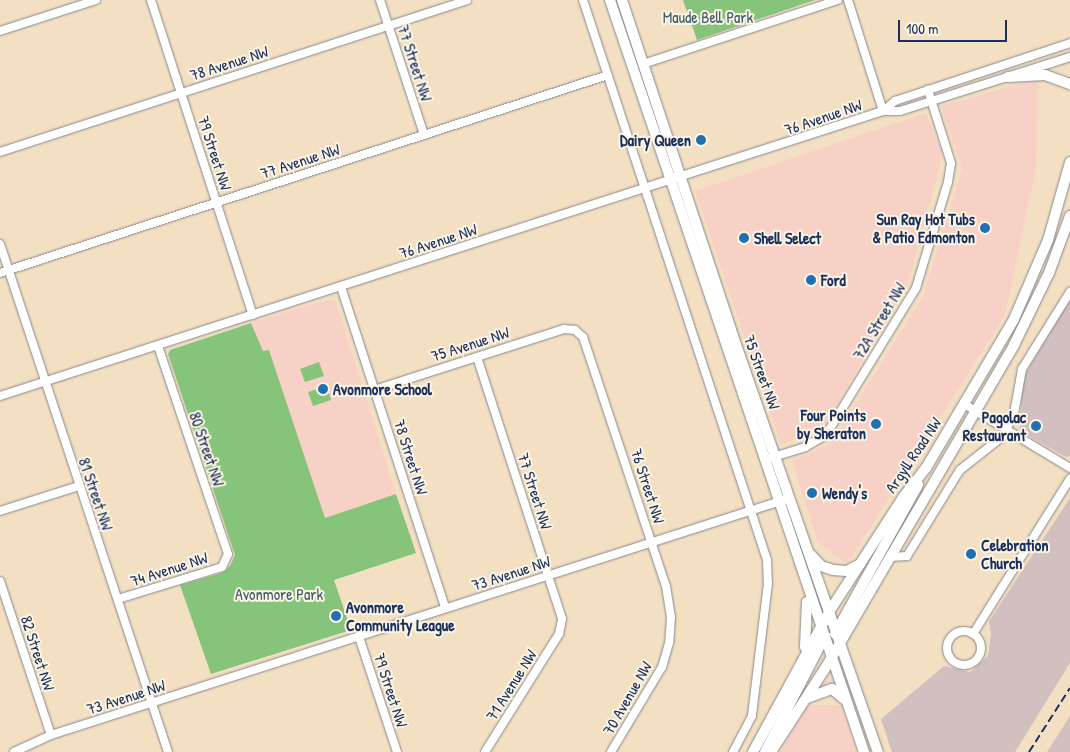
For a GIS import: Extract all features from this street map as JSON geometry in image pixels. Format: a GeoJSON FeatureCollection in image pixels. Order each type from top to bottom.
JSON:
{"type":"FeatureCollection","features":[{"type":"Feature","properties":{"kind":"main road","name":"75 Street NW"},"geometry":{"type":"LineString","coordinates":[[610,0],[777,502],[864,752]]}},
{"type":"Feature","properties":{"kind":"main road","name":"75 Street NW"},"geometry":{"type":"LineString","coordinates":[[622,0],[680,178],[805,546],[878,752]]}},
{"type":"Feature","properties":{"kind":"main road"},"geometry":{"type":"LineString","coordinates":[[1008,77],[1045,74],[1070,84]]}},
{"type":"Feature","properties":{"kind":"main road","name":"Argyll Road NW"},"geometry":{"type":"LineString","coordinates":[[753,752],[820,627],[926,468],[1026,293],[1057,214],[1070,162]]}},
{"type":"Feature","properties":{"kind":"main road","name":"Argyll Road NW"},"geometry":{"type":"LineString","coordinates":[[771,752],[831,658],[1038,299],[1070,216]]}},
{"type":"Feature","properties":{"kind":"main road"},"geometry":{"type":"LineString","coordinates":[[831,658],[836,632],[926,468]]}},
{"type":"Feature","properties":{"kind":"main road"},"geometry":{"type":"LineString","coordinates":[[805,546],[821,566],[833,570],[847,570],[861,563]]}},
{"type":"Feature","properties":{"kind":"main road"},"geometry":{"type":"LineString","coordinates":[[802,660],[808,630],[807,588]]}},
{"type":"Feature","properties":{"kind":"main road"},"geometry":{"type":"LineString","coordinates":[[764,752],[824,637],[829,612]]}},
{"type":"Feature","properties":{"kind":"main road"},"geometry":{"type":"LineString","coordinates":[[806,698],[832,689],[846,702]]}},
{"type":"Feature","properties":{"kind":"street"},"geometry":{"type":"LineString","coordinates":[[0,31],[96,0]]}},
{"type":"Feature","properties":{"kind":"street","name":"79 Street NW"},"geometry":{"type":"LineString","coordinates":[[151,0],[252,315]]}},
{"type":"Feature","properties":{"kind":"street","name":"77 Street NW"},"geometry":{"type":"LineString","coordinates":[[380,0],[424,135]]}},
{"type":"Feature","properties":{"kind":"street","name":"78 Avenue NW"},"geometry":{"type":"LineString","coordinates":[[0,152],[467,0]]}},
{"type":"Feature","properties":{"kind":"street"},"geometry":{"type":"LineString","coordinates":[[583,0],[751,511],[768,572],[752,716],[734,752]]}},
{"type":"Feature","properties":{"kind":"street"},"geometry":{"type":"LineString","coordinates":[[643,64],[838,0]]}},
{"type":"Feature","properties":{"kind":"street"},"geometry":{"type":"LineString","coordinates":[[848,0],[883,111]]}},
{"type":"Feature","properties":{"kind":"street","name":"76 Avenue NW"},"geometry":{"type":"LineString","coordinates":[[0,396],[645,190],[883,111],[895,101],[1070,43]]}},
{"type":"Feature","properties":{"kind":"street","name":"76 Avenue NW"},"geometry":{"type":"LineString","coordinates":[[883,111],[900,112],[1070,57]]}},
{"type":"Feature","properties":{"kind":"street","name":"77 Avenue NW"},"geometry":{"type":"LineString","coordinates":[[0,273],[608,75]]}},
{"type":"Feature","properties":{"kind":"street","name":"72A Street NW"},"geometry":{"type":"LineString","coordinates":[[764,460],[826,436],[916,288],[950,172],[951,158],[928,90]]}},
{"type":"Feature","properties":{"kind":"street","name":"81 Street NW"},"geometry":{"type":"LineString","coordinates":[[0,244],[168,752]]}},
{"type":"Feature","properties":{"kind":"street","name":"78 Street NW"},"geometry":{"type":"LineString","coordinates":[[341,287],[445,608]]}},
{"type":"Feature","properties":{"kind":"street"},"geometry":{"type":"LineString","coordinates":[[890,557],[907,556],[960,470],[997,443],[1006,430],[1014,414],[1020,375],[1070,292]]}},
{"type":"Feature","properties":{"kind":"street","name":"75 Avenue NW"},"geometry":{"type":"LineString","coordinates":[[374,390],[564,329],[575,330]]}},
{"type":"Feature","properties":{"kind":"street","name":"76 Street NW"},"geometry":{"type":"LineString","coordinates":[[575,330],[585,340],[652,543],[670,606],[666,656]]}},
{"type":"Feature","properties":{"kind":"street","name":"80 Street NW"},"geometry":{"type":"LineString","coordinates":[[158,346],[228,554],[226,562]]}},
{"type":"Feature","properties":{"kind":"street","name":"77 Street NW"},"geometry":{"type":"LineString","coordinates":[[477,357],[549,575],[562,619],[559,634]]}},
{"type":"Feature","properties":{"kind":"street"},"geometry":{"type":"LineString","coordinates":[[964,404],[1070,468]]}},
{"type":"Feature","properties":{"kind":"street"},"geometry":{"type":"LineString","coordinates":[[973,634],[1070,479]]}},
{"type":"Feature","properties":{"kind":"street"},"geometry":{"type":"LineString","coordinates":[[0,511],[79,486]]}},
{"type":"Feature","properties":{"kind":"street","name":"73 Avenue NW"},"geometry":{"type":"LineString","coordinates":[[14,752],[51,735],[790,498]]}},
{"type":"Feature","properties":{"kind":"street","name":"74 Avenue NW"},"geometry":{"type":"LineString","coordinates":[[118,600],[222,567],[226,562]]}},
{"type":"Feature","properties":{"kind":"street","name":"82 Street NW"},"geometry":{"type":"LineString","coordinates":[[0,581],[51,735]]}},
{"type":"Feature","properties":{"kind":"street"},"geometry":{"type":"LineString","coordinates":[[962,631],[973,634],[981,647],[978,658],[964,665],[954,662],[947,647],[952,636],[962,631]]}},
{"type":"Feature","properties":{"kind":"street","name":"71 Avenue NW"},"geometry":{"type":"LineString","coordinates":[[485,752],[559,634]]}},
{"type":"Feature","properties":{"kind":"street","name":"79 Street NW"},"geometry":{"type":"LineString","coordinates":[[359,637],[397,752]]}},
{"type":"Feature","properties":{"kind":"street","name":"70 Avenue NW"},"geometry":{"type":"LineString","coordinates":[[612,752],[666,656]]}},
{"type":"Feature","properties":{"kind":"shaded area"},"geometry":{"type":"Polygon","coordinates":[[[1038,79],[1036,168],[1005,315],[847,564],[818,542],[792,461],[831,443],[923,297],[962,169],[941,106],[1038,79]]]}},
{"type":"Feature","properties":{"kind":"shaded area"},"geometry":{"type":"Polygon","coordinates":[[[926,113],[943,154],[907,287],[821,430],[781,444],[695,191],[926,113]]]}},
{"type":"Feature","properties":{"kind":"shaded area","name":"Avonmore School"},"geometry":{"type":"Polygon","coordinates":[[[330,299],[336,302],[396,494],[325,518],[269,350],[263,352],[251,323],[330,299]]]}},
{"type":"Feature","properties":{"kind":"shaded area"},"geometry":{"type":"Polygon","coordinates":[[[1070,299],[1070,456],[1066,457],[1020,431],[1023,378],[1070,299]]]}},
{"type":"Feature","properties":{"kind":"shaded area"},"geometry":{"type":"Polygon","coordinates":[[[1070,498],[1070,663],[1015,752],[892,752],[881,719],[944,666],[970,672],[988,656],[991,635],[989,621],[1070,498]]]}},
{"type":"Feature","properties":{"kind":"shaded area"},"geometry":{"type":"Polygon","coordinates":[[[808,705],[840,705],[856,752],[780,752],[808,705]]]}},
{"type":"Feature","properties":{"kind":"shaded area"},"geometry":{"type":"Polygon","coordinates":[[[1070,716],[1070,752],[1047,752],[1070,716]]]}},
{"type":"Feature","properties":{"kind":"green space","name":"Maude Bell Park"},"geometry":{"type":"Polygon","coordinates":[[[683,0],[815,0],[697,40],[683,0]]]}},
{"type":"Feature","properties":{"kind":"green space","name":"Avonmore Park"},"geometry":{"type":"Polygon","coordinates":[[[251,323],[263,351],[269,350],[325,518],[396,494],[416,553],[334,580],[351,630],[211,674],[180,585],[222,573],[230,566],[235,555],[168,354],[170,350],[251,323]]]}},
{"type":"Feature","properties":{"kind":"green space"},"geometry":{"type":"Polygon","coordinates":[[[319,362],[324,376],[305,382],[300,369],[319,362]]]}},
{"type":"Feature","properties":{"kind":"green space"},"geometry":{"type":"Polygon","coordinates":[[[327,386],[331,400],[313,406],[308,392],[327,386]]]}},
{"type":"Feature","properties":{"kind":"railway"},"geometry":{"type":"LineString","coordinates":[[1029,752],[1070,688]]}},
{"type":"Feature","properties":{"kind":"place","name":"Dairy Queen"},"geometry":{"type":"Point","coordinates":[701,140]}},
{"type":"Feature","properties":{"kind":"place","name":"Sun Ray Hot Tubs & Patio Edmonton"},"geometry":{"type":"Point","coordinates":[985,228]}},
{"type":"Feature","properties":{"kind":"place","name":"Shell Select"},"geometry":{"type":"Point","coordinates":[744,238]}},
{"type":"Feature","properties":{"kind":"place","name":"Ford"},"geometry":{"type":"Point","coordinates":[811,280]}},
{"type":"Feature","properties":{"kind":"place","name":"Avonmore School"},"geometry":{"type":"Point","coordinates":[323,389]}},
{"type":"Feature","properties":{"kind":"place","name":"Four Points by Sheraton"},"geometry":{"type":"Point","coordinates":[876,424]}},
{"type":"Feature","properties":{"kind":"place","name":"Pagolac Restaurant"},"geometry":{"type":"Point","coordinates":[1036,426]}},
{"type":"Feature","properties":{"kind":"place","name":"Wendy's"},"geometry":{"type":"Point","coordinates":[812,493]}},
{"type":"Feature","properties":{"kind":"place","name":"Celebration Church"},"geometry":{"type":"Point","coordinates":[971,554]}},
{"type":"Feature","properties":{"kind":"place","name":"Avonmore Community League"},"geometry":{"type":"Point","coordinates":[336,616]}}]}
